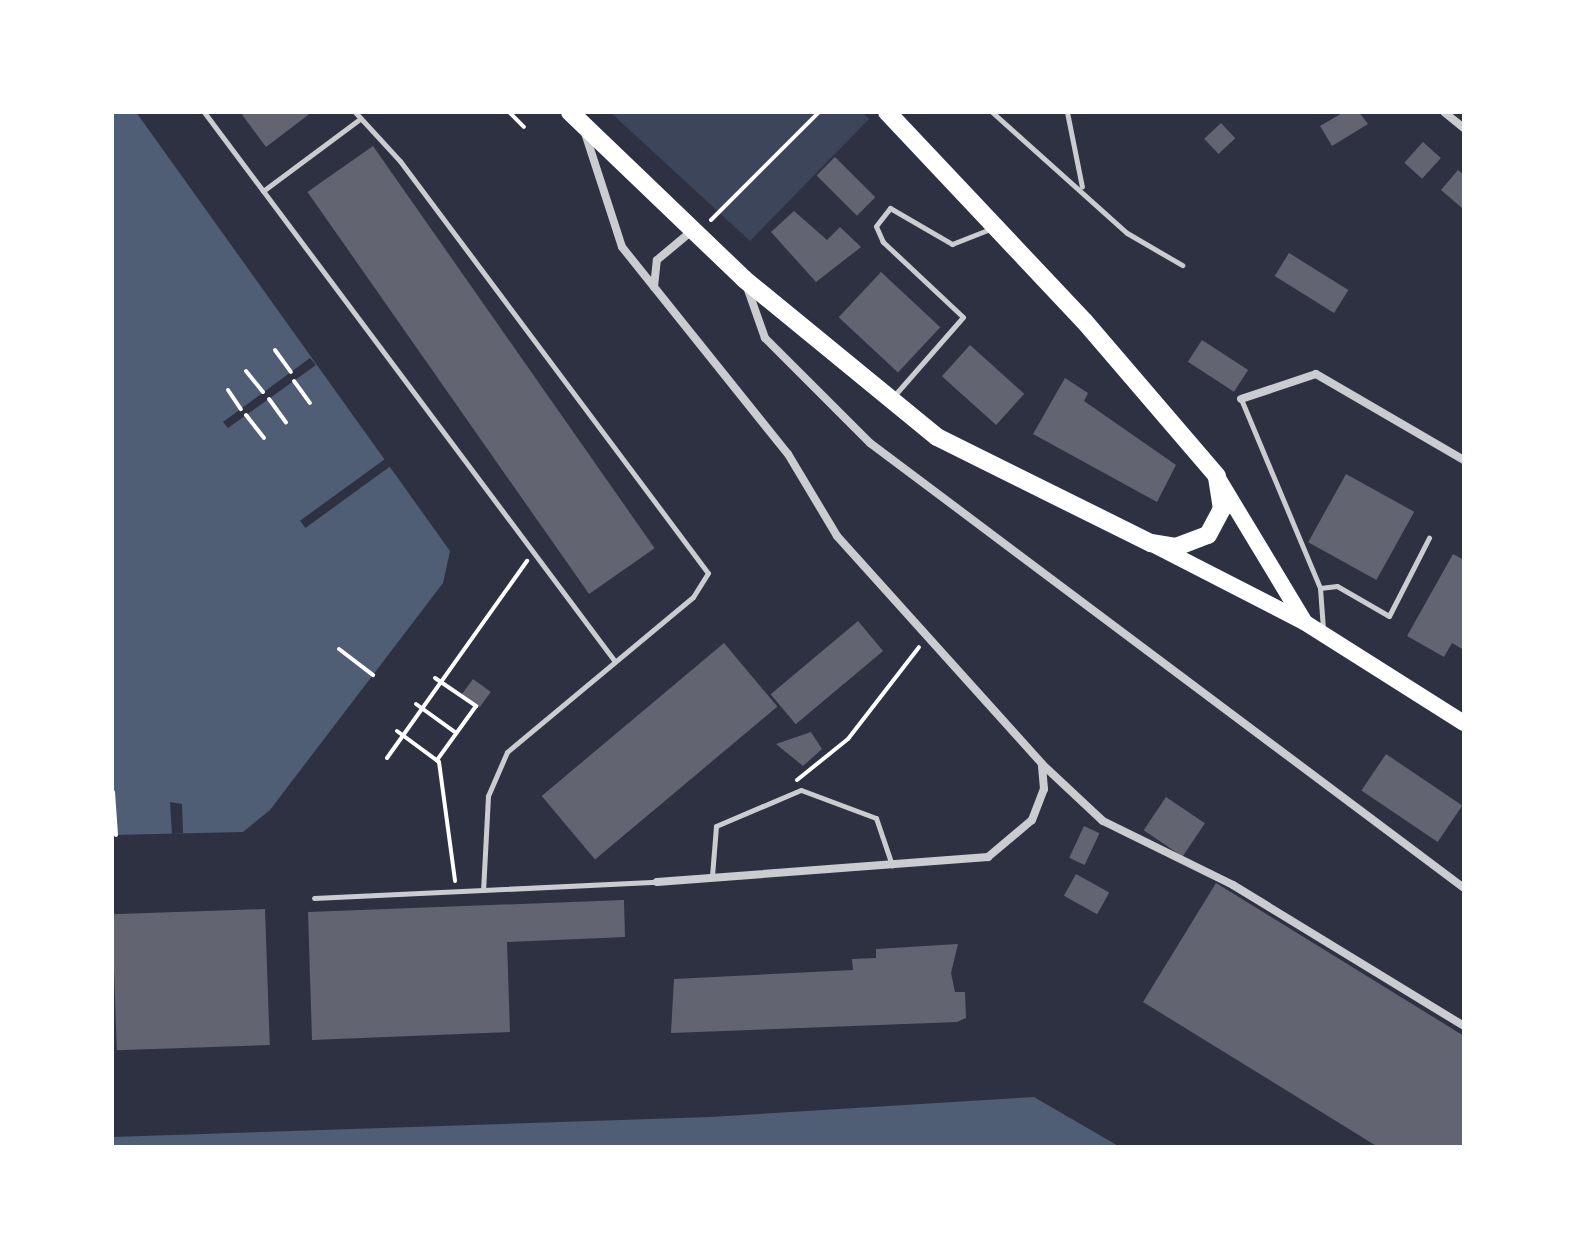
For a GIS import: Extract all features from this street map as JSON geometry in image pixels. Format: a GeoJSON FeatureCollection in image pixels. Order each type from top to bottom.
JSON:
{"type":"FeatureCollection","features":[{"type":"Feature","properties":{"kind":"main road"},"geometry":{"type":"LineString","coordinates":[[887,112],[996,227],[1217,476],[1304,622]]}},
{"type":"Feature","properties":{"kind":"main road"},"geometry":{"type":"LineString","coordinates":[[576,118],[701,226],[744,279],[887,403],[991,468],[1151,543],[1304,622],[1464,723]]}},
{"type":"Feature","properties":{"kind":"main road"},"geometry":{"type":"LineString","coordinates":[[1151,543],[1176,547],[1208,535],[1222,509],[1217,476]]}},
{"type":"Feature","properties":{"kind":"street"},"geometry":{"type":"LineString","coordinates":[[1444,112],[1464,128]]}},
{"type":"Feature","properties":{"kind":"street"},"geometry":{"type":"LineString","coordinates":[[576,118],[622,247],[788,454],[837,536],[1042,764],[1103,821],[1233,885],[1464,1026]]}},
{"type":"Feature","properties":{"kind":"street"},"geometry":{"type":"LineString","coordinates":[[654,287],[657,260],[701,226]]}},
{"type":"Feature","properties":{"kind":"street"},"geometry":{"type":"LineString","coordinates":[[744,279],[765,338],[870,443],[1464,888]]}},
{"type":"Feature","properties":{"kind":"street"},"geometry":{"type":"LineString","coordinates":[[1241,399],[1316,374],[1464,460]]}},
{"type":"Feature","properties":{"kind":"street"},"geometry":{"type":"LineString","coordinates":[[657,882],[976,860],[1005,848],[1037,810],[1042,764]]}},
{"type":"Feature","properties":{"kind":"lane"},"geometry":{"type":"LineString","coordinates":[[204,112],[614,660]]}},
{"type":"Feature","properties":{"kind":"lane"},"geometry":{"type":"LineString","coordinates":[[355,112],[400,161],[706,568],[697,594],[614,660],[500,762],[488,796],[483,890]]}},
{"type":"Feature","properties":{"kind":"lane"},"geometry":{"type":"LineString","coordinates":[[992,112],[1082,188],[1127,233],[1182,265]]}},
{"type":"Feature","properties":{"kind":"lane"},"geometry":{"type":"LineString","coordinates":[[1067,112],[1082,188]]}},
{"type":"Feature","properties":{"kind":"lane"},"geometry":{"type":"LineString","coordinates":[[263,191],[360,119]]}},
{"type":"Feature","properties":{"kind":"lane"},"geometry":{"type":"LineString","coordinates":[[887,403],[963,317],[883,242],[876,226],[890,208],[952,244],[996,227]]}},
{"type":"Feature","properties":{"kind":"lane"},"geometry":{"type":"LineString","coordinates":[[1241,399],[1320,588],[1324,635]]}},
{"type":"Feature","properties":{"kind":"lane"},"geometry":{"type":"LineString","coordinates":[[1320,588],[1337,586],[1389,616],[1429,538]]}},
{"type":"Feature","properties":{"kind":"lane"},"geometry":{"type":"LineString","coordinates":[[712,876],[716,826],[790,793],[812,792],[876,818],[892,865]]}},
{"type":"Feature","properties":{"kind":"lane"},"geometry":{"type":"LineString","coordinates":[[314,898],[657,882]]}},
{"type":"Feature","properties":{"kind":"path"},"geometry":{"type":"LineString","coordinates":[[509,112],[524,127]]}},
{"type":"Feature","properties":{"kind":"path"},"geometry":{"type":"LineString","coordinates":[[701,226],[819,112]]}},
{"type":"Feature","properties":{"kind":"path"},"geometry":{"type":"LineString","coordinates":[[275,350],[291,372]]}},
{"type":"Feature","properties":{"kind":"path"},"geometry":{"type":"LineString","coordinates":[[246,371],[263,392]]}},
{"type":"Feature","properties":{"kind":"path"},"geometry":{"type":"LineString","coordinates":[[294,381],[310,403]]}},
{"type":"Feature","properties":{"kind":"path"},"geometry":{"type":"LineString","coordinates":[[228,390],[241,409]]}},
{"type":"Feature","properties":{"kind":"path"},"geometry":{"type":"LineString","coordinates":[[269,399],[286,422]]}},
{"type":"Feature","properties":{"kind":"path"},"geometry":{"type":"LineString","coordinates":[[246,415],[264,438]]}},
{"type":"Feature","properties":{"kind":"path"},"geometry":{"type":"LineString","coordinates":[[387,758],[533,552]]}},
{"type":"Feature","properties":{"kind":"path"},"geometry":{"type":"LineString","coordinates":[[790,793],[801,771],[848,739],[929,636]]}},
{"type":"Feature","properties":{"kind":"path"},"geometry":{"type":"LineString","coordinates":[[339,649],[373,675]]}},
{"type":"Feature","properties":{"kind":"path"},"geometry":{"type":"LineString","coordinates":[[435,678],[476,706],[437,760],[457,891]]}},
{"type":"Feature","properties":{"kind":"path"},"geometry":{"type":"LineString","coordinates":[[416,704],[456,733]]}},
{"type":"Feature","properties":{"kind":"path"},"geometry":{"type":"LineString","coordinates":[[397,731],[437,760]]}},
{"type":"Feature","properties":{"kind":"path"},"geometry":{"type":"LineString","coordinates":[[113,792],[116,835]]}},
{"type":"Feature","properties":{"kind":"shaded area"},"geometry":{"type":"Polygon","coordinates":[[[112,112],[136,112],[450,551],[443,583],[270,810],[243,832],[112,835],[112,112]]]}},
{"type":"Feature","properties":{"kind":"shaded area"},"geometry":{"type":"Polygon","coordinates":[[[610,112],[862,112],[869,119],[750,241],[610,112]]]}},
{"type":"Feature","properties":{"kind":"shaded area"},"geometry":{"type":"Polygon","coordinates":[[[1034,1097],[1120,1147],[112,1147],[112,1137],[710,1117],[1034,1097]]]}},
{"type":"Feature","properties":{"kind":"pier"},"geometry":{"type":"Polygon","coordinates":[[[310,358],[316,365],[228,428],[223,422],[310,358]]]}},
{"type":"Feature","properties":{"kind":"pier"},"geometry":{"type":"Polygon","coordinates":[[[385,459],[390,466],[305,528],[300,521],[385,459]]]}},
{"type":"Feature","properties":{"kind":"pier"},"geometry":{"type":"Polygon","coordinates":[[[170,802],[182,804],[183,833],[172,834],[170,802]]]}},
{"type":"Feature","properties":{"kind":"building"},"geometry":{"type":"Polygon","coordinates":[[[240,112],[312,112],[266,147],[240,112]]]}},
{"type":"Feature","properties":{"kind":"building"},"geometry":{"type":"Polygon","coordinates":[[[1344,112],[1359,112],[1368,124],[1332,146],[1320,126],[1344,112]]]}},
{"type":"Feature","properties":{"kind":"building"},"geometry":{"type":"Polygon","coordinates":[[[1221,123],[1235,138],[1219,154],[1204,139],[1221,123]]]}},
{"type":"Feature","properties":{"kind":"building"},"geometry":{"type":"Polygon","coordinates":[[[1423,142],[1441,158],[1422,179],[1404,163],[1423,142]]]}},
{"type":"Feature","properties":{"kind":"building"},"geometry":{"type":"Polygon","coordinates":[[[373,146],[655,548],[589,594],[307,192],[373,146]]]}},
{"type":"Feature","properties":{"kind":"building"},"geometry":{"type":"Polygon","coordinates":[[[835,157],[875,197],[857,216],[817,175],[835,157]]]}},
{"type":"Feature","properties":{"kind":"building"},"geometry":{"type":"Polygon","coordinates":[[[1458,170],[1464,175],[1462,208],[1441,190],[1458,170]]]}},
{"type":"Feature","properties":{"kind":"building"},"geometry":{"type":"Polygon","coordinates":[[[794,211],[827,240],[840,227],[861,247],[816,282],[771,232],[794,211]]]}},
{"type":"Feature","properties":{"kind":"building"},"geometry":{"type":"Polygon","coordinates":[[[1289,253],[1348,290],[1334,313],[1275,276],[1289,253]]]}},
{"type":"Feature","properties":{"kind":"building"},"geometry":{"type":"Polygon","coordinates":[[[881,272],[940,327],[898,373],[839,317],[881,272]]]}},
{"type":"Feature","properties":{"kind":"building"},"geometry":{"type":"Polygon","coordinates":[[[1202,340],[1248,370],[1234,392],[1188,362],[1202,340]]]}},
{"type":"Feature","properties":{"kind":"building"},"geometry":{"type":"Polygon","coordinates":[[[970,345],[1024,394],[996,425],[942,376],[970,345]]]}},
{"type":"Feature","properties":{"kind":"building"},"geometry":{"type":"Polygon","coordinates":[[[1065,378],[1088,393],[1084,401],[1176,465],[1157,502],[1033,434],[1065,378]]]}},
{"type":"Feature","properties":{"kind":"building"},"geometry":{"type":"Polygon","coordinates":[[[1346,474],[1414,512],[1376,580],[1308,542],[1346,474]]]}},
{"type":"Feature","properties":{"kind":"building"},"geometry":{"type":"Polygon","coordinates":[[[1453,554],[1464,560],[1464,650],[1452,643],[1444,657],[1407,636],[1453,554]]]}},
{"type":"Feature","properties":{"kind":"building"},"geometry":{"type":"Polygon","coordinates":[[[858,621],[883,651],[796,724],[771,694],[858,621]]]}},
{"type":"Feature","properties":{"kind":"building"},"geometry":{"type":"Polygon","coordinates":[[[724,643],[777,707],[595,860],[542,796],[724,643]]]}},
{"type":"Feature","properties":{"kind":"building"},"geometry":{"type":"Polygon","coordinates":[[[473,679],[491,692],[480,707],[462,694],[473,679]]]}},
{"type":"Feature","properties":{"kind":"building"},"geometry":{"type":"Polygon","coordinates":[[[811,732],[822,749],[803,766],[776,744],[811,732]]]}},
{"type":"Feature","properties":{"kind":"building"},"geometry":{"type":"Polygon","coordinates":[[[1386,754],[1462,805],[1438,842],[1361,790],[1386,754]]]}},
{"type":"Feature","properties":{"kind":"building"},"geometry":{"type":"Polygon","coordinates":[[[1166,797],[1205,823],[1183,856],[1144,830],[1166,797]]]}},
{"type":"Feature","properties":{"kind":"building"},"geometry":{"type":"Polygon","coordinates":[[[1084,826],[1099,833],[1085,865],[1069,858],[1084,826]]]}},
{"type":"Feature","properties":{"kind":"building"},"geometry":{"type":"Polygon","coordinates":[[[1076,874],[1109,892],[1097,914],[1064,896],[1076,874]]]}},
{"type":"Feature","properties":{"kind":"building"},"geometry":{"type":"Polygon","coordinates":[[[1216,883],[1464,1036],[1464,1147],[1378,1147],[1143,1002],[1216,883]]]}},
{"type":"Feature","properties":{"kind":"building"},"geometry":{"type":"Polygon","coordinates":[[[624,900],[625,937],[507,942],[510,1032],[312,1040],[308,912],[624,900]]]}},
{"type":"Feature","properties":{"kind":"building"},"geometry":{"type":"Polygon","coordinates":[[[265,909],[270,1045],[117,1050],[112,914],[265,909]]]}},
{"type":"Feature","properties":{"kind":"building"},"geometry":{"type":"Polygon","coordinates":[[[958,944],[951,973],[955,992],[965,992],[966,1018],[957,1022],[671,1033],[674,979],[853,970],[852,959],[876,958],[876,949],[958,944]]]}}]}
